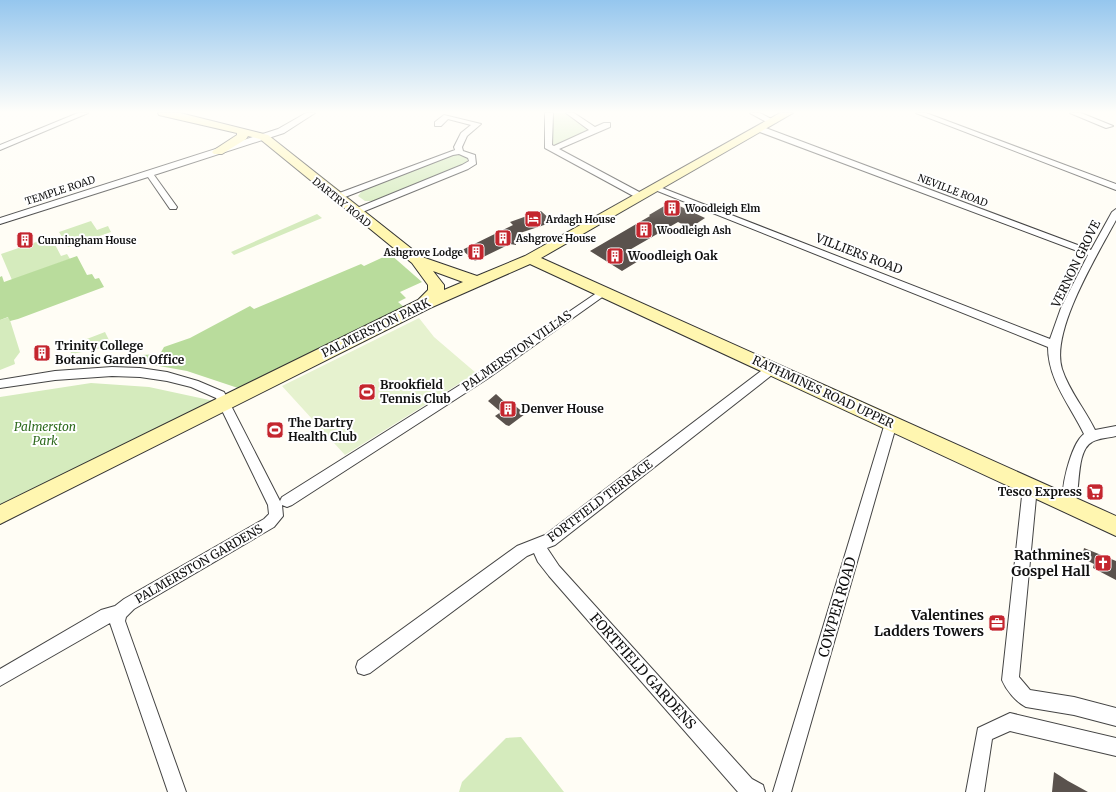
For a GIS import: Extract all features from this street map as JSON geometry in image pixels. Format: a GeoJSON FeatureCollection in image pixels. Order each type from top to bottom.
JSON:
{"type":"FeatureCollection","features":[{"type":"Feature","properties":{"kind":"main road"},"geometry":{"type":"LineString","coordinates":[[218,152],[222,150]]}},
{"type":"Feature","properties":{"kind":"main road","name":"DARTRY ROAD"},"geometry":{"type":"LineString","coordinates":[[280,150],[355,212],[417,260],[476,281]]}},
{"type":"Feature","properties":{"kind":"main road","name":"PALMERSTON PARK"},"geometry":{"type":"LineString","coordinates":[[0,515],[424,304],[530,259],[722,150]]}},
{"type":"Feature","properties":{"kind":"main road"},"geometry":{"type":"LineString","coordinates":[[562,241],[555,253],[556,258],[573,277]]}},
{"type":"Feature","properties":{"kind":"main road","name":"RATHMINES ROAD UPPER"},"geometry":{"type":"LineString","coordinates":[[530,259],[773,368],[1116,526]]}},
{"type":"Feature","properties":{"kind":"main road"},"geometry":{"type":"LineString","coordinates":[[417,260],[436,285],[436,291],[424,304]]}},
{"type":"Feature","properties":{"kind":"street","name":"TEMPLE ROAD"},"geometry":{"type":"LineString","coordinates":[[0,221],[224,150]]}},
{"type":"Feature","properties":{"kind":"street"},"geometry":{"type":"LineString","coordinates":[[555,150],[640,196]]}},
{"type":"Feature","properties":{"kind":"street","name":"NEVILLE ROAD"},"geometry":{"type":"LineString","coordinates":[[816,150],[1093,254]]}},
{"type":"Feature","properties":{"kind":"street"},"geometry":{"type":"LineString","coordinates":[[1017,150],[1116,187]]}},
{"type":"Feature","properties":{"kind":"street"},"geometry":{"type":"LineString","coordinates":[[337,197],[460,152],[472,157],[473,162],[355,212]]}},
{"type":"Feature","properties":{"kind":"street"},"geometry":{"type":"LineString","coordinates":[[150,174],[173,207]]}},
{"type":"Feature","properties":{"kind":"street","name":"VILLIERS ROAD"},"geometry":{"type":"LineString","coordinates":[[654,188],[1054,345]]}},
{"type":"Feature","properties":{"kind":"street","name":"VERNON GROVE"},"geometry":{"type":"LineString","coordinates":[[1092,437],[1083,419],[1066,393],[1053,359],[1054,345],[1071,298],[1116,212]]}},
{"type":"Feature","properties":{"kind":"street","name":"PALMERSTON VILLAS"},"geometry":{"type":"LineString","coordinates":[[287,501],[483,376],[604,291]]}},
{"type":"Feature","properties":{"kind":"street","name":"FORTFIELD TERRACE"},"geometry":{"type":"LineString","coordinates":[[364,667],[522,551],[550,540],[773,368]]}},
{"type":"Feature","properties":{"kind":"street"},"geometry":{"type":"LineString","coordinates":[[0,384],[37,378],[111,370],[166,376],[203,386],[220,395],[225,403]]}},
{"type":"Feature","properties":{"kind":"street","name":"PALMERSTON GARDENS"},"geometry":{"type":"LineString","coordinates":[[0,678],[107,616],[119,613],[129,604],[269,523],[276,516],[275,505],[225,403]]}},
{"type":"Feature","properties":{"kind":"street","name":"COWPER ROAD"},"geometry":{"type":"LineString","coordinates":[[782,792],[891,423]]}},
{"type":"Feature","properties":{"kind":"street"},"geometry":{"type":"LineString","coordinates":[[1069,504],[1078,452],[1084,441],[1092,437],[1116,431]]}},
{"type":"Feature","properties":{"kind":"street"},"geometry":{"type":"LineString","coordinates":[[1030,486],[1010,680],[1026,698],[1074,706],[1116,716]]}},
{"type":"Feature","properties":{"kind":"street","name":"FORTFIELD GARDENS"},"geometry":{"type":"LineString","coordinates":[[538,544],[543,556],[554,571],[745,786],[756,792]]}},
{"type":"Feature","properties":{"kind":"street"},"geometry":{"type":"LineString","coordinates":[[119,613],[117,621],[177,792]]}},
{"type":"Feature","properties":{"kind":"street"},"geometry":{"type":"LineString","coordinates":[[975,792],[984,734],[1010,722],[1116,747]]}},
{"type":"Feature","properties":{"kind":"green space"},"geometry":{"type":"Polygon","coordinates":[[[454,155],[461,155],[467,158],[468,163],[375,201],[365,201],[358,196],[362,191],[454,155]]]}},
{"type":"Feature","properties":{"kind":"green space"},"geometry":{"type":"Polygon","coordinates":[[[317,214],[322,218],[234,255],[231,252],[317,214]]]}},
{"type":"Feature","properties":{"kind":"green space"},"geometry":{"type":"Polygon","coordinates":[[[91,221],[97,230],[108,226],[111,232],[68,247],[59,232],[91,221]]]}},
{"type":"Feature","properties":{"kind":"green space"},"geometry":{"type":"Polygon","coordinates":[[[51,237],[61,256],[67,254],[70,259],[12,280],[1,254],[51,237]]]}},
{"type":"Feature","properties":{"kind":"green space"},"geometry":{"type":"Polygon","coordinates":[[[390,254],[422,282],[400,292],[406,298],[398,302],[404,307],[238,388],[187,371],[137,362],[142,355],[160,354],[164,347],[190,338],[250,306],[254,309],[361,264],[364,266],[390,254]]]}},
{"type":"Feature","properties":{"kind":"green space"},"geometry":{"type":"Polygon","coordinates":[[[77,256],[87,275],[92,274],[95,279],[99,278],[104,287],[18,319],[10,321],[8,317],[0,320],[0,277],[2,276],[4,282],[77,256]]]}},
{"type":"Feature","properties":{"kind":"green space"},"geometry":{"type":"Polygon","coordinates":[[[9,317],[20,352],[14,360],[15,364],[0,370],[0,320],[9,317]]]}},
{"type":"Feature","properties":{"kind":"green space","name":"Brookfield Tennis Club"},"geometry":{"type":"Polygon","coordinates":[[[419,318],[434,337],[476,373],[345,455],[282,386],[419,318]]]}},
{"type":"Feature","properties":{"kind":"green space"},"geometry":{"type":"Polygon","coordinates":[[[105,332],[112,346],[72,354],[66,347],[105,332]]]}},
{"type":"Feature","properties":{"kind":"green space","name":"Palmerston Park"},"geometry":{"type":"Polygon","coordinates":[[[91,383],[149,387],[214,401],[0,505],[0,397],[91,383]]]}},
{"type":"Feature","properties":{"kind":"green space"},"geometry":{"type":"Polygon","coordinates":[[[521,737],[564,792],[459,792],[462,782],[506,738],[521,737]]]}},
{"type":"Feature","properties":{"kind":"building"},"geometry":{"type":"Polygon","coordinates":[[[671,202],[705,218],[690,228],[678,222],[626,252],[640,260],[622,271],[590,251],[650,216],[649,215],[671,202]]]}},
{"type":"Feature","properties":{"kind":"building"},"geometry":{"type":"Polygon","coordinates":[[[541,211],[553,222],[520,233],[525,236],[516,240],[516,245],[510,244],[475,261],[462,250],[513,225],[510,222],[541,211]]]}},
{"type":"Feature","properties":{"kind":"building","name":"Denver House"},"geometry":{"type":"Polygon","coordinates":[[[496,394],[509,406],[513,404],[525,414],[509,426],[506,425],[495,416],[501,412],[488,401],[496,394]]]}},
{"type":"Feature","properties":{"kind":"building","name":"Rathmines Gospel Hall"},"geometry":{"type":"Polygon","coordinates":[[[1084,548],[1116,561],[1116,580],[1093,568],[1094,564],[1082,558],[1084,548]]]}},
{"type":"Feature","properties":{"kind":"building"},"geometry":{"type":"Polygon","coordinates":[[[1054,772],[1068,781],[1088,792],[1052,792],[1054,772]]]}},
{"type":"Feature","properties":{"kind":"place","name":"Woodleigh Elm"},"geometry":{"type":"Point","coordinates":[672,208]}},
{"type":"Feature","properties":{"kind":"place","name":"Ardagh House"},"geometry":{"type":"Point","coordinates":[533,219]}},
{"type":"Feature","properties":{"kind":"place","name":"Woodleigh Ash"},"geometry":{"type":"Point","coordinates":[644,230]}},
{"type":"Feature","properties":{"kind":"place","name":"Ashgrove House"},"geometry":{"type":"Point","coordinates":[503,238]}},
{"type":"Feature","properties":{"kind":"place","name":"Cunningham House"},"geometry":{"type":"Point","coordinates":[25,240]}},
{"type":"Feature","properties":{"kind":"place","name":"Ashgrove Lodge"},"geometry":{"type":"Point","coordinates":[476,252]}},
{"type":"Feature","properties":{"kind":"place","name":"Woodleigh Oak"},"geometry":{"type":"Point","coordinates":[615,256]}},
{"type":"Feature","properties":{"kind":"place","name":"Trinity College Botanic Garden Office"},"geometry":{"type":"Point","coordinates":[42,353]}},
{"type":"Feature","properties":{"kind":"place","name":"Brookfield Tennis Club"},"geometry":{"type":"Point","coordinates":[367,392]}},
{"type":"Feature","properties":{"kind":"place","name":"Denver House"},"geometry":{"type":"Point","coordinates":[508,409]}},
{"type":"Feature","properties":{"kind":"place","name":"The Dartry Health Club"},"geometry":{"type":"Point","coordinates":[275,430]}},
{"type":"Feature","properties":{"kind":"place","name":"Tesco Express"},"geometry":{"type":"Point","coordinates":[1095,492]}},
{"type":"Feature","properties":{"kind":"place","name":"Rathmines Gospel Hall"},"geometry":{"type":"Point","coordinates":[1103,563]}},
{"type":"Feature","properties":{"kind":"place","name":"Valentines Ladders Towers"},"geometry":{"type":"Point","coordinates":[997,623]}}]}
